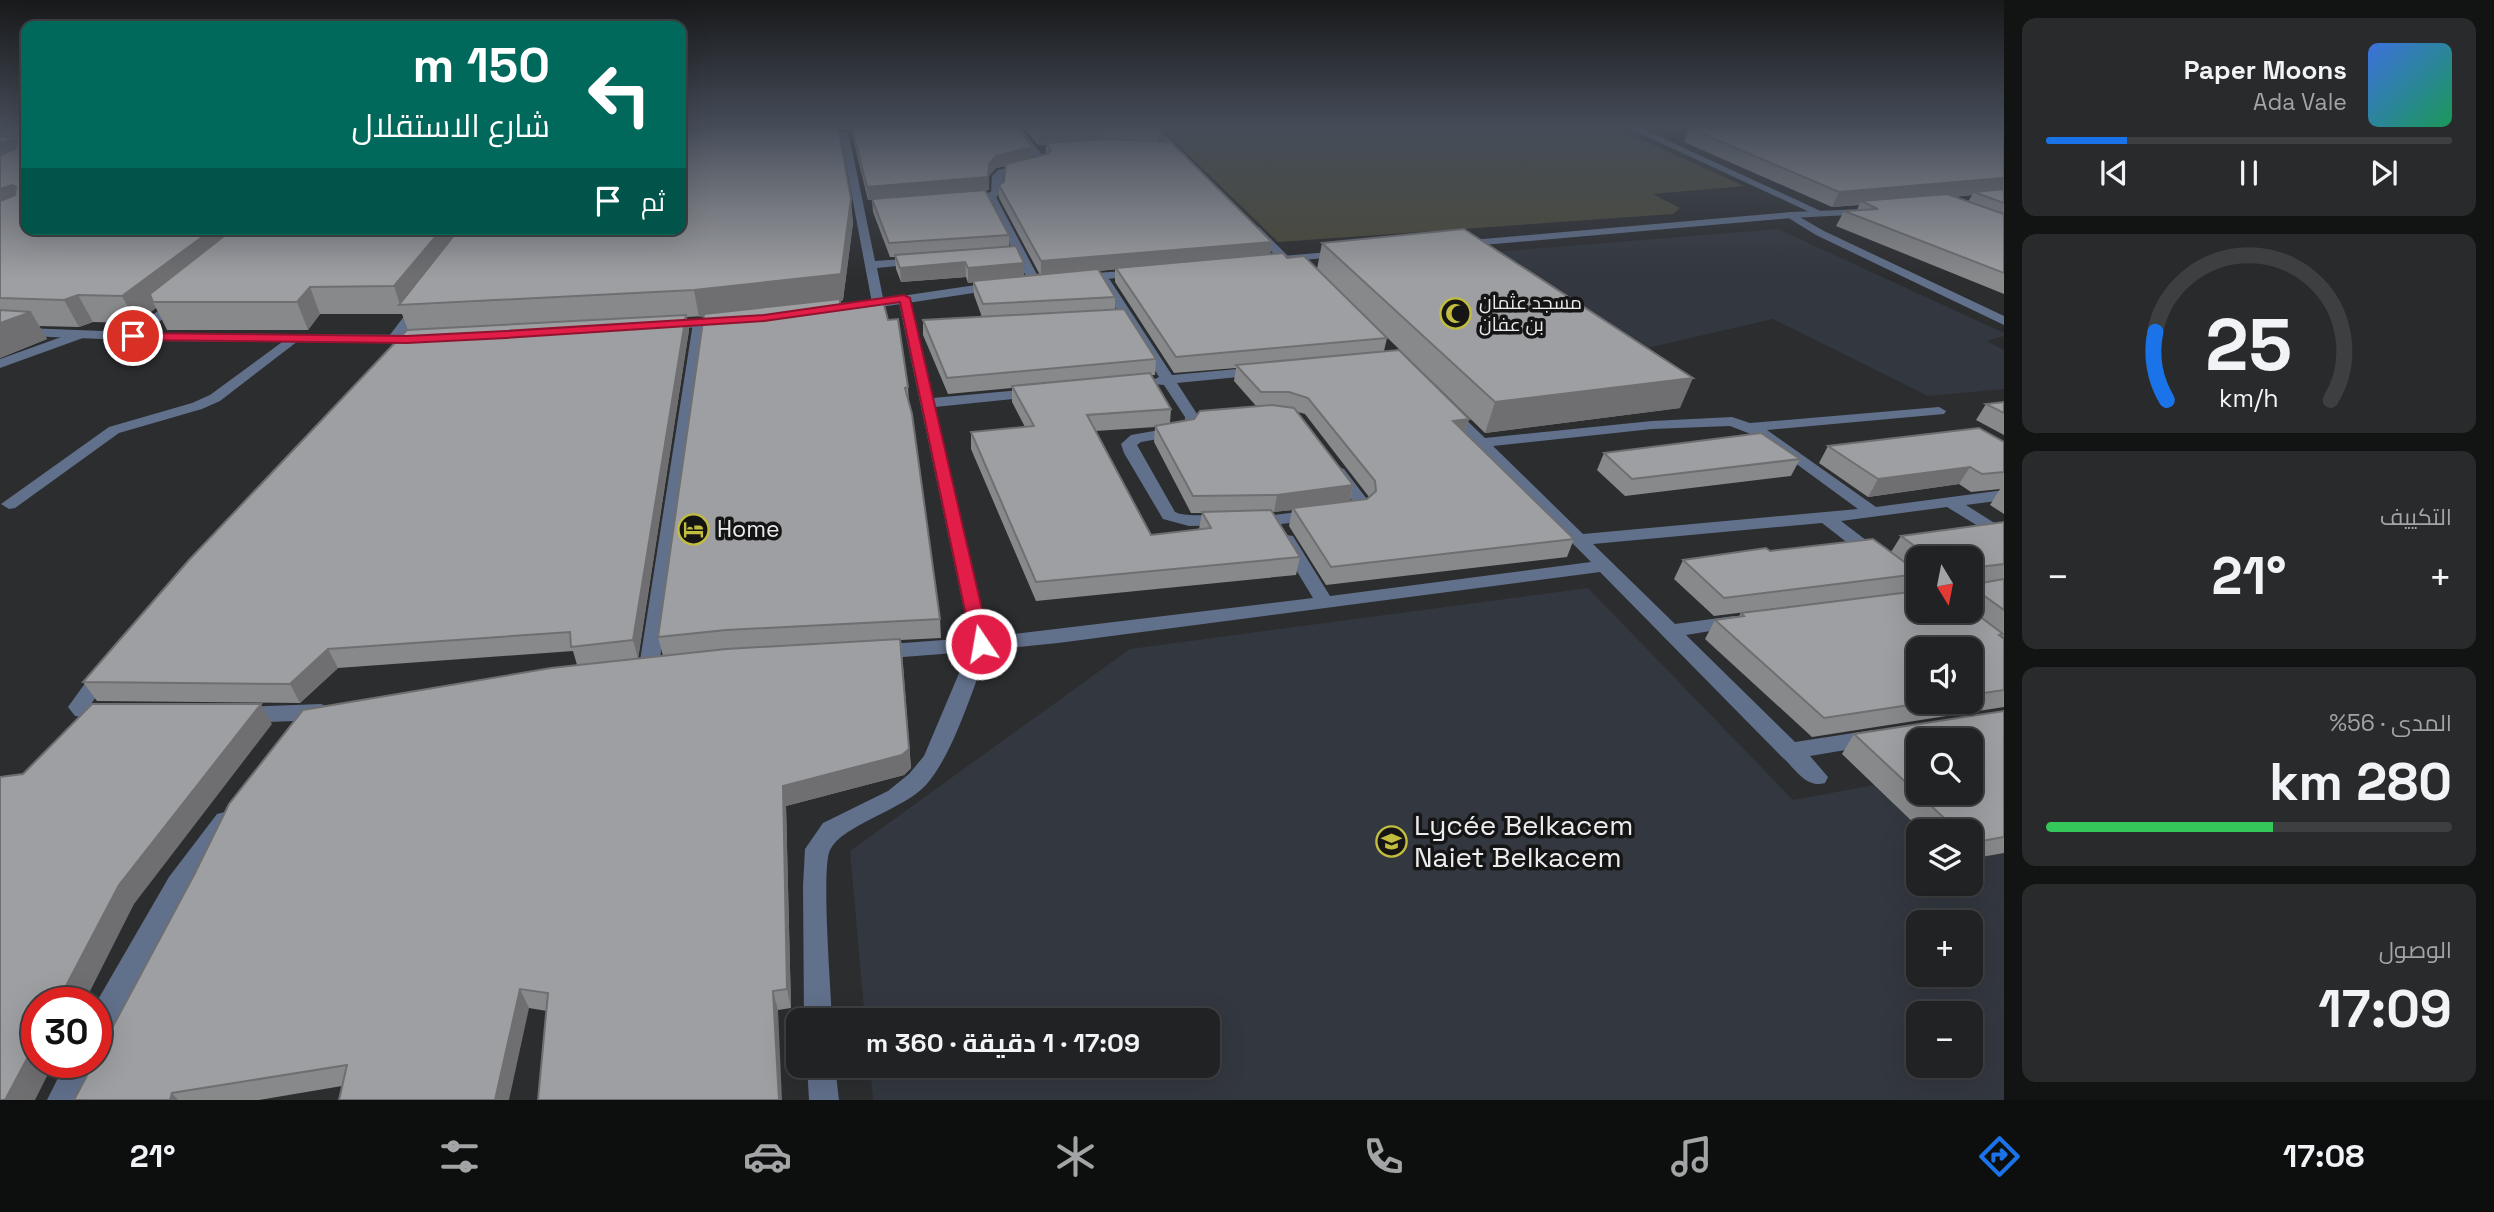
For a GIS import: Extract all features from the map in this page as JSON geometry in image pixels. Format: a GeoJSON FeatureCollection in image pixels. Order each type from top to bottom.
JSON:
{"type":"FeatureCollection","features":[{"type":"Feature","properties":{"kind":"street"},"geometry":{"type":"LineString","coordinates":[[852,176],[878,303]]}},
{"type":"Feature","properties":{"kind":"street"},"geometry":{"type":"LineString","coordinates":[[948,201],[990,196],[998,191],[997,176]]}},
{"type":"Feature","properties":{"kind":"street"},"geometry":{"type":"LineString","coordinates":[[1738,176],[1819,213]]}},
{"type":"Feature","properties":{"kind":"street"},"geometry":{"type":"LineString","coordinates":[[990,196],[1023,284]]}},
{"type":"Feature","properties":{"kind":"street"},"geometry":{"type":"LineString","coordinates":[[857,207],[869,206]]}},
{"type":"Feature","properties":{"kind":"street"},"geometry":{"type":"LineString","coordinates":[[1450,244],[1791,215],[1879,211]]}},
{"type":"Feature","properties":{"kind":"street"},"geometry":{"type":"LineString","coordinates":[[1791,215],[1820,233],[2004,321]]}},
{"type":"Feature","properties":{"kind":"street"},"geometry":{"type":"LineString","coordinates":[[1248,222],[1317,276]]}},
{"type":"Feature","properties":{"kind":"street"},"geometry":{"type":"LineString","coordinates":[[1271,260],[1354,253]]}},
{"type":"Feature","properties":{"kind":"street"},"geometry":{"type":"LineString","coordinates":[[869,265],[929,260]]}},
{"type":"Feature","properties":{"kind":"street"},"geometry":{"type":"LineString","coordinates":[[1062,280],[1152,272]]}},
{"type":"Feature","properties":{"kind":"street"},"geometry":{"type":"LineString","coordinates":[[1102,276],[1120,318],[1166,380],[1198,417],[1187,430],[1136,438],[1129,444],[1132,453],[1169,515],[1189,522],[1238,521]]}},
{"type":"Feature","properties":{"kind":"street"},"geometry":{"type":"LineString","coordinates":[[845,309],[904,298],[1048,281]]}},
{"type":"Feature","properties":{"kind":"street"},"geometry":{"type":"LineString","coordinates":[[397,345],[427,294]]}},
{"type":"Feature","properties":{"kind":"street"},"geometry":{"type":"LineString","coordinates":[[133,336],[185,295]]}},
{"type":"Feature","properties":{"kind":"street"},"geometry":{"type":"LineString","coordinates":[[818,1008],[814,886],[817,849],[831,830],[896,797],[925,770],[944,736],[981,644],[928,403],[918,329],[904,298]]}},
{"type":"Feature","properties":{"kind":"street"},"geometry":{"type":"LineString","coordinates":[[648,327],[738,320]]}},
{"type":"Feature","properties":{"kind":"street"},"geometry":{"type":"LineString","coordinates":[[676,664],[642,667],[699,323]]}},
{"type":"Feature","properties":{"kind":"street"},"geometry":{"type":"LineString","coordinates":[[0,331],[78,335],[293,338],[397,345],[431,338]]}},
{"type":"Feature","properties":{"kind":"street"},"geometry":{"type":"LineString","coordinates":[[0,364],[78,335]]}},
{"type":"Feature","properties":{"kind":"street"},"geometry":{"type":"LineString","coordinates":[[9,504],[114,430],[197,406],[215,398],[293,338]]}},
{"type":"Feature","properties":{"kind":"street"},"geometry":{"type":"LineString","coordinates":[[1140,382],[1276,370]]}},
{"type":"Feature","properties":{"kind":"street"},"geometry":{"type":"LineString","coordinates":[[928,403],[1047,392]]}},
{"type":"Feature","properties":{"kind":"street"},"geometry":{"type":"LineString","coordinates":[[1436,397],[1816,777]]}},
{"type":"Feature","properties":{"kind":"street"},"geometry":{"type":"LineString","coordinates":[[1751,427],[1939,411]]}},
{"type":"Feature","properties":{"kind":"street"},"geometry":{"type":"LineString","coordinates":[[1481,443],[1715,420],[1732,421],[1766,435],[1873,512]]}},
{"type":"Feature","properties":{"kind":"street"},"geometry":{"type":"LineString","coordinates":[[1325,602],[1268,520],[1363,507],[1363,503],[1330,461]]}},
{"type":"Feature","properties":{"kind":"street"},"geometry":{"type":"LineString","coordinates":[[1579,540],[1826,517],[2004,495]]}},
{"type":"Feature","properties":{"kind":"street"},"geometry":{"type":"LineString","coordinates":[[1950,502],[2004,537]]}},
{"type":"Feature","properties":{"kind":"street"},"geometry":{"type":"LineString","coordinates":[[1826,517],[1891,568]]}},
{"type":"Feature","properties":{"kind":"street"},"geometry":{"type":"LineString","coordinates":[[853,653],[1058,637],[1604,566]]}},
{"type":"Feature","properties":{"kind":"street"},"geometry":{"type":"LineString","coordinates":[[1669,631],[1752,620]]}},
{"type":"Feature","properties":{"kind":"street"},"geometry":{"type":"LineString","coordinates":[[113,662],[78,707],[82,711],[129,712]]}},
{"type":"Feature","properties":{"kind":"street"},"geometry":{"type":"LineString","coordinates":[[218,714],[310,714],[336,710]]}},
{"type":"Feature","properties":{"kind":"street"},"geometry":{"type":"LineString","coordinates":[[294,734],[310,714]]}},
{"type":"Feature","properties":{"kind":"street"},"geometry":{"type":"LineString","coordinates":[[1790,751],[1897,734]]}},
{"type":"Feature","properties":{"kind":"street"},"geometry":{"type":"LineString","coordinates":[[112,1002],[178,884],[239,803]]}},
{"type":"Feature","properties":{"kind":"street"},"geometry":{"type":"LineString","coordinates":[[62,1100],[73,1078]]}},
{"type":"Feature","properties":{"kind":"street"},"geometry":{"type":"LineString","coordinates":[[822,1078],[824,1100]]}},
{"type":"Feature","properties":{"kind":"shaded area"},"geometry":{"type":"Polygon","coordinates":[[[1778,229],[2004,333],[2004,336],[1987,341],[2004,350],[2004,389],[1928,396],[1773,319],[1604,358],[1457,255],[1778,229]]]}},
{"type":"Feature","properties":{"kind":"shaded area","name":"Lycée Belkacem Naiet Belkacem"},"geometry":{"type":"Polygon","coordinates":[[[1588,588],[1793,800],[1874,785],[1909,819],[1906,819],[1906,896],[1983,896],[1983,857],[2004,853],[2004,1100],[873,1100],[871,1078],[1220,1078],[1220,1008],[864,1008],[850,851],[1130,649],[1588,588]]]}},
{"type":"Feature","properties":{"kind":"green space"},"geometry":{"type":"Polygon","coordinates":[[[1211,176],[1723,176],[1744,186],[1653,194],[1680,208],[1673,214],[1278,242],[1211,176]]]}},
{"type":"Feature","properties":{"kind":"building"},"geometry":{"type":"Polygon","coordinates":[[[0,176],[21,176],[21,235],[205,235],[122,296],[78,295],[64,300],[0,298],[0,201],[15,195],[16,187],[12,185],[0,189],[0,176]]]}},
{"type":"Feature","properties":{"kind":"building"},"geometry":{"type":"Polygon","coordinates":[[[686,176],[847,176],[851,199],[841,274],[694,290],[399,305],[454,235],[686,235],[686,176]]]}},
{"type":"Feature","properties":{"kind":"building"},"geometry":{"type":"Polygon","coordinates":[[[864,176],[988,176],[988,177],[867,187],[864,176]]]}},
{"type":"Feature","properties":{"kind":"building"},"geometry":{"type":"Polygon","coordinates":[[[1005,176],[1206,176],[1272,242],[1041,261],[999,185],[1004,182],[1005,176]]]}},
{"type":"Feature","properties":{"kind":"building"},"geometry":{"type":"Polygon","coordinates":[[[1802,176],[2004,176],[2004,178],[1839,192],[1802,176]]]}},
{"type":"Feature","properties":{"kind":"building"},"geometry":{"type":"Polygon","coordinates":[[[2004,189],[2004,203],[1974,192],[2004,189]]]}},
{"type":"Feature","properties":{"kind":"building"},"geometry":{"type":"Polygon","coordinates":[[[985,190],[1009,235],[889,243],[872,199],[985,190]]]}},
{"type":"Feature","properties":{"kind":"building"},"geometry":{"type":"Polygon","coordinates":[[[1947,194],[2004,214],[2004,273],[1844,211],[1878,209],[1861,201],[1947,194]]]}},
{"type":"Feature","properties":{"kind":"building","name":"مسجد عثمان بن عفان"},"geometry":{"type":"Polygon","coordinates":[[[1464,229],[1693,378],[1495,402],[1322,243],[1464,229]]]}},
{"type":"Feature","properties":{"kind":"building"},"geometry":{"type":"Polygon","coordinates":[[[225,235],[437,235],[394,286],[310,287],[297,302],[153,302],[150,294],[225,235]]]}},
{"type":"Feature","properties":{"kind":"building"},"geometry":{"type":"Polygon","coordinates":[[[1016,246],[1024,263],[968,268],[965,262],[900,268],[895,255],[1016,246]]]}},
{"type":"Feature","properties":{"kind":"building"},"geometry":{"type":"Polygon","coordinates":[[[1283,253],[1287,258],[1304,256],[1387,338],[1176,357],[1116,268],[1283,253]]]}},
{"type":"Feature","properties":{"kind":"building"},"geometry":{"type":"Polygon","coordinates":[[[1098,269],[1115,297],[983,304],[973,281],[1098,269]]]}},
{"type":"Feature","properties":{"kind":"building"},"geometry":{"type":"Polygon","coordinates":[[[840,299],[840,304],[883,301],[888,320],[898,319],[908,387],[905,388],[912,414],[940,619],[726,630],[658,637],[704,314],[840,299]]]}},
{"type":"Feature","properties":{"kind":"building"},"geometry":{"type":"Polygon","coordinates":[[[1124,309],[1156,359],[947,378],[923,320],[1124,309]]]}},
{"type":"Feature","properties":{"kind":"building"},"geometry":{"type":"Polygon","coordinates":[[[0,310],[31,312],[0,323],[0,310]]]}},
{"type":"Feature","properties":{"kind":"building"},"geometry":{"type":"Polygon","coordinates":[[[686,315],[633,640],[571,647],[570,632],[328,649],[290,684],[83,682],[189,560],[407,330],[686,315]]]}},
{"type":"Feature","properties":{"kind":"building"},"geometry":{"type":"Polygon","coordinates":[[[1399,350],[1469,419],[1453,421],[1574,539],[1331,567],[1293,508],[1367,499],[1376,491],[1375,481],[1308,398],[1289,392],[1261,392],[1236,365],[1399,350]]]}},
{"type":"Feature","properties":{"kind":"building"},"geometry":{"type":"Polygon","coordinates":[[[1150,373],[1171,409],[1087,415],[1151,535],[1211,528],[1202,512],[1271,510],[1300,557],[1036,582],[971,432],[1034,426],[1012,386],[1150,373]]]}},
{"type":"Feature","properties":{"kind":"building"},"geometry":{"type":"Polygon","coordinates":[[[2004,402],[2004,413],[1986,404],[2004,402]]]}},
{"type":"Feature","properties":{"kind":"building"},"geometry":{"type":"Polygon","coordinates":[[[1272,405],[1294,408],[1353,485],[1277,495],[1193,496],[1155,426],[1194,419],[1200,411],[1272,405]]]}},
{"type":"Feature","properties":{"kind":"building"},"geometry":{"type":"Polygon","coordinates":[[[1979,428],[2004,442],[2004,472],[1982,474],[1970,467],[1878,479],[1828,446],[1979,428]]]}},
{"type":"Feature","properties":{"kind":"building"},"geometry":{"type":"Polygon","coordinates":[[[1761,433],[1800,459],[1632,479],[1604,453],[1761,433]]]}},
{"type":"Feature","properties":{"kind":"building"},"geometry":{"type":"Polygon","coordinates":[[[2004,522],[2004,564],[1983,567],[1983,546],[1915,546],[1901,536],[2004,522]]]}},
{"type":"Feature","properties":{"kind":"building"},"geometry":{"type":"Polygon","coordinates":[[[1873,539],[1906,563],[1906,575],[1724,598],[1683,560],[1766,548],[1770,551],[1873,539]]]}},
{"type":"Feature","properties":{"kind":"building"},"geometry":{"type":"Polygon","coordinates":[[[2004,579],[2004,610],[1983,595],[1983,583],[2004,579]]]}},
{"type":"Feature","properties":{"kind":"building"},"geometry":{"type":"Polygon","coordinates":[[[1906,592],[1906,623],[1983,623],[1983,619],[2003,634],[1999,635],[2004,639],[2004,690],[1983,693],[1983,637],[1906,637],[1906,706],[1824,718],[1715,620],[1744,616],[1741,613],[1906,592]]]}},
{"type":"Feature","properties":{"kind":"building"},"geometry":{"type":"Polygon","coordinates":[[[900,639],[909,749],[902,755],[783,786],[787,989],[773,991],[779,1100],[538,1100],[548,993],[520,989],[495,1100],[339,1100],[347,1065],[172,1093],[170,1100],[74,1100],[86,1078],[112,1078],[112,1028],[229,804],[303,710],[551,668],[726,649],[900,639]]]}},
{"type":"Feature","properties":{"kind":"building"},"geometry":{"type":"Polygon","coordinates":[[[92,704],[261,704],[119,885],[65,987],[21,987],[21,1070],[5,1100],[0,1100],[0,777],[23,774],[92,704]]]}},
{"type":"Feature","properties":{"kind":"building"},"geometry":{"type":"Polygon","coordinates":[[[2004,711],[2004,837],[1983,841],[1983,819],[1945,819],[1930,805],[1983,805],[1983,728],[1906,728],[1906,782],[1854,734],[2004,711]]]}},
{"type":"Feature","properties":{"kind":"place","name":"مسجد عثمان بن عفان"},"geometry":{"type":"Point","coordinates":[1456,313]}},
{"type":"Feature","properties":{"kind":"place","name":"Home"},"geometry":{"type":"Point","coordinates":[694,529]}},
{"type":"Feature","properties":{"kind":"place","name":"Lycée Belkacem Naiet Belkacem"},"geometry":{"type":"Point","coordinates":[1391,841]}},
{"type":"Feature","properties":{"kind":"route"},"geometry":{"type":"LineString","coordinates":[[133,336],[407,339],[506,335],[764,318],[904,298],[981,644]]}}]}
